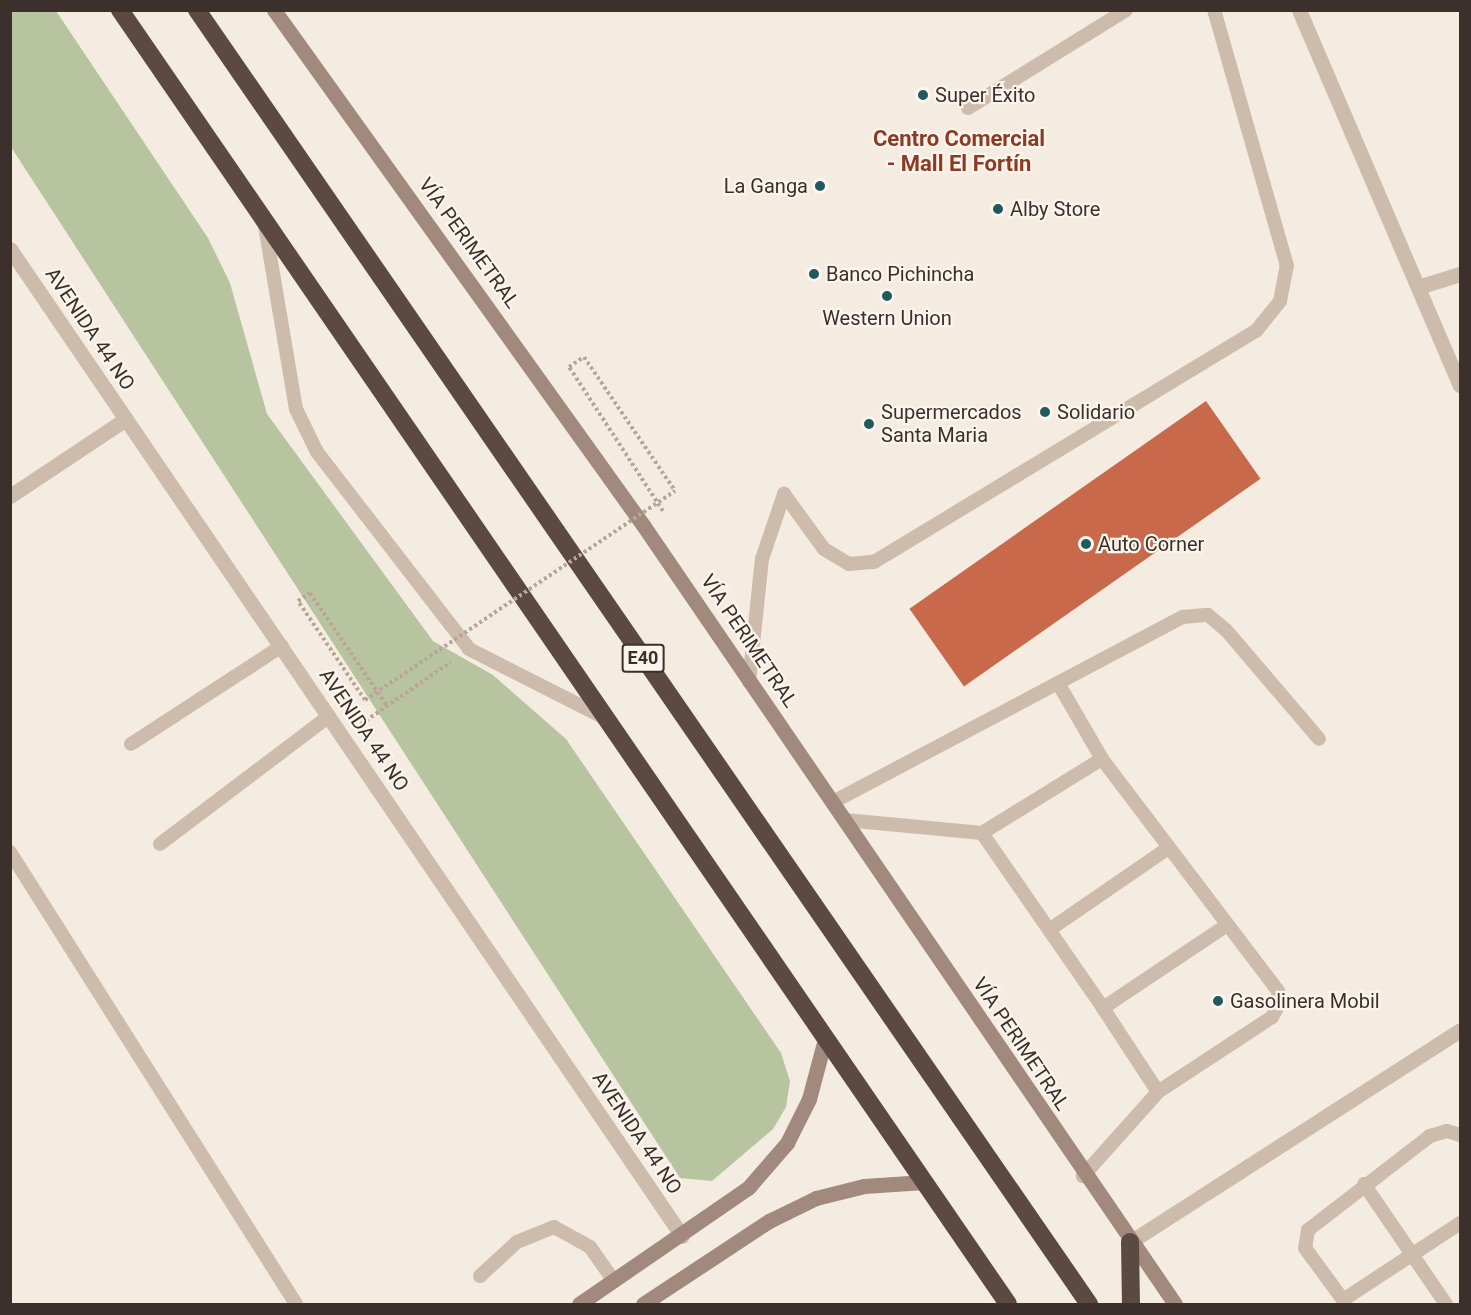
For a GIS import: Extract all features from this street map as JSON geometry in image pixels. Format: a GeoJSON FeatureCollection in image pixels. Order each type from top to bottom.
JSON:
{"type":"FeatureCollection","features":[{"type":"Feature","properties":{"kind":"highway"},"geometry":{"type":"LineString","coordinates":[[120,10],[1008,1305]]}},
{"type":"Feature","properties":{"kind":"highway","name":"E40"},"geometry":{"type":"LineString","coordinates":[[197,10],[1089,1305]]}},
{"type":"Feature","properties":{"kind":"highway"},"geometry":{"type":"LineString","coordinates":[[1130,1242],[1131,1305]]}},
{"type":"Feature","properties":{"kind":"main road","name":"VÍA PERIMETRAL"},"geometry":{"type":"LineString","coordinates":[[277,11],[833,802],[1083,1176],[1174,1305]]}},
{"type":"Feature","properties":{"kind":"main road"},"geometry":{"type":"LineString","coordinates":[[579,1305],[682,1236],[748,1188],[787,1143],[809,1099],[825,1039]]}},
{"type":"Feature","properties":{"kind":"main road"},"geometry":{"type":"LineString","coordinates":[[643,1305],[769,1221],[816,1198],[864,1186],[924,1182]]}},
{"type":"Feature","properties":{"kind":"street"},"geometry":{"type":"LineString","coordinates":[[1299,10],[1461,385]]}},
{"type":"Feature","properties":{"kind":"street","name":"AVENIDA 44 NO"},"geometry":{"type":"LineString","coordinates":[[10,249],[682,1236]]}},
{"type":"Feature","properties":{"kind":"street"},"geometry":{"type":"LineString","coordinates":[[1418,287],[1461,274]]}},
{"type":"Feature","properties":{"kind":"street"},"geometry":{"type":"LineString","coordinates":[[10,496],[126,419]]}},
{"type":"Feature","properties":{"kind":"street"},"geometry":{"type":"LineString","coordinates":[[1130,1242],[1461,1030]]}},
{"type":"Feature","properties":{"kind":"lane"},"geometry":{"type":"LineString","coordinates":[[968,108],[1126,10]]}},
{"type":"Feature","properties":{"kind":"lane"},"geometry":{"type":"LineString","coordinates":[[749,682],[762,559],[784,494],[824,549],[849,564],[874,562],[1256,331],[1280,301],[1287,266],[1214,10]]}},
{"type":"Feature","properties":{"kind":"lane"},"geometry":{"type":"LineString","coordinates":[[265,221],[296,409],[317,452],[469,649],[606,719]]}},
{"type":"Feature","properties":{"kind":"lane"},"geometry":{"type":"LineString","coordinates":[[833,802],[1183,617],[1208,615],[1319,739]]}},
{"type":"Feature","properties":{"kind":"lane"},"geometry":{"type":"LineString","coordinates":[[131,744],[282,646]]}},
{"type":"Feature","properties":{"kind":"lane"},"geometry":{"type":"LineString","coordinates":[[1058,683],[1102,759],[1167,849],[1278,991],[1279,1004],[1272,1017],[1158,1092],[1083,1176]]}},
{"type":"Feature","properties":{"kind":"lane"},"geometry":{"type":"LineString","coordinates":[[160,844],[329,716]]}},
{"type":"Feature","properties":{"kind":"lane"},"geometry":{"type":"LineString","coordinates":[[845,820],[982,833],[1102,759]]}},
{"type":"Feature","properties":{"kind":"lane"},"geometry":{"type":"LineString","coordinates":[[982,833],[1158,1092]]}},
{"type":"Feature","properties":{"kind":"lane"},"geometry":{"type":"LineString","coordinates":[[1049,930],[1167,849]]}},
{"type":"Feature","properties":{"kind":"lane"},"geometry":{"type":"LineString","coordinates":[[10,852],[296,1305]]}},
{"type":"Feature","properties":{"kind":"lane"},"geometry":{"type":"LineString","coordinates":[[1103,1008],[1227,926]]}},
{"type":"Feature","properties":{"kind":"lane"},"geometry":{"type":"LineString","coordinates":[[1461,1135],[1447,1131],[1430,1136],[1364,1184],[1304,1238],[1336,1294],[1343,1300],[1354,1298],[1461,1222]]}},
{"type":"Feature","properties":{"kind":"lane"},"geometry":{"type":"LineString","coordinates":[[1364,1184],[1446,1305]]}},
{"type":"Feature","properties":{"kind":"lane"},"geometry":{"type":"LineString","coordinates":[[480,1276],[517,1242],[554,1227],[590,1247],[614,1281]]}},
{"type":"Feature","properties":{"kind":"path"},"geometry":{"type":"LineString","coordinates":[[387,706],[310,593],[298,601],[365,700],[675,491],[584,357],[569,367],[664,510]]}},
{"type":"Feature","properties":{"kind":"path"},"geometry":{"type":"LineString","coordinates":[[343,736],[469,649]]}},
{"type":"Feature","properties":{"kind":"green space"},"geometry":{"type":"Polygon","coordinates":[[[11,10],[56,11],[208,238],[230,283],[267,414],[433,641],[493,675],[566,739],[781,1053],[790,1081],[786,1107],[773,1129],[712,1181],[680,1178],[11,147],[11,10]]]}},
{"type":"Feature","properties":{"kind":"building","name":"Auto Corner"},"geometry":{"type":"Polygon","coordinates":[[[1206,401],[1260,479],[964,686],[909,609],[1206,401]]]}},
{"type":"Feature","properties":{"kind":"place","name":"Super Éxito"},"geometry":{"type":"Point","coordinates":[923,95]}},
{"type":"Feature","properties":{"kind":"place","name":"La Ganga"},"geometry":{"type":"Point","coordinates":[820,186]}},
{"type":"Feature","properties":{"kind":"place","name":"Alby Store"},"geometry":{"type":"Point","coordinates":[998,209]}},
{"type":"Feature","properties":{"kind":"place","name":"Banco Pichincha"},"geometry":{"type":"Point","coordinates":[814,274]}},
{"type":"Feature","properties":{"kind":"place","name":"Western Union"},"geometry":{"type":"Point","coordinates":[887,296]}},
{"type":"Feature","properties":{"kind":"place","name":"Solidario"},"geometry":{"type":"Point","coordinates":[1045,412]}},
{"type":"Feature","properties":{"kind":"place","name":"Supermercados Santa Maria"},"geometry":{"type":"Point","coordinates":[869,424]}},
{"type":"Feature","properties":{"kind":"place","name":"Auto Corner"},"geometry":{"type":"Point","coordinates":[1086,544]}},
{"type":"Feature","properties":{"kind":"place","name":"Gasolinera Mobil"},"geometry":{"type":"Point","coordinates":[1218,1001]}},
{"type":"Feature","properties":{"kind":"district","name":"Centro Comercial - Mall El Fortín"},"geometry":{"type":"Point","coordinates":[959,150]}}]}
